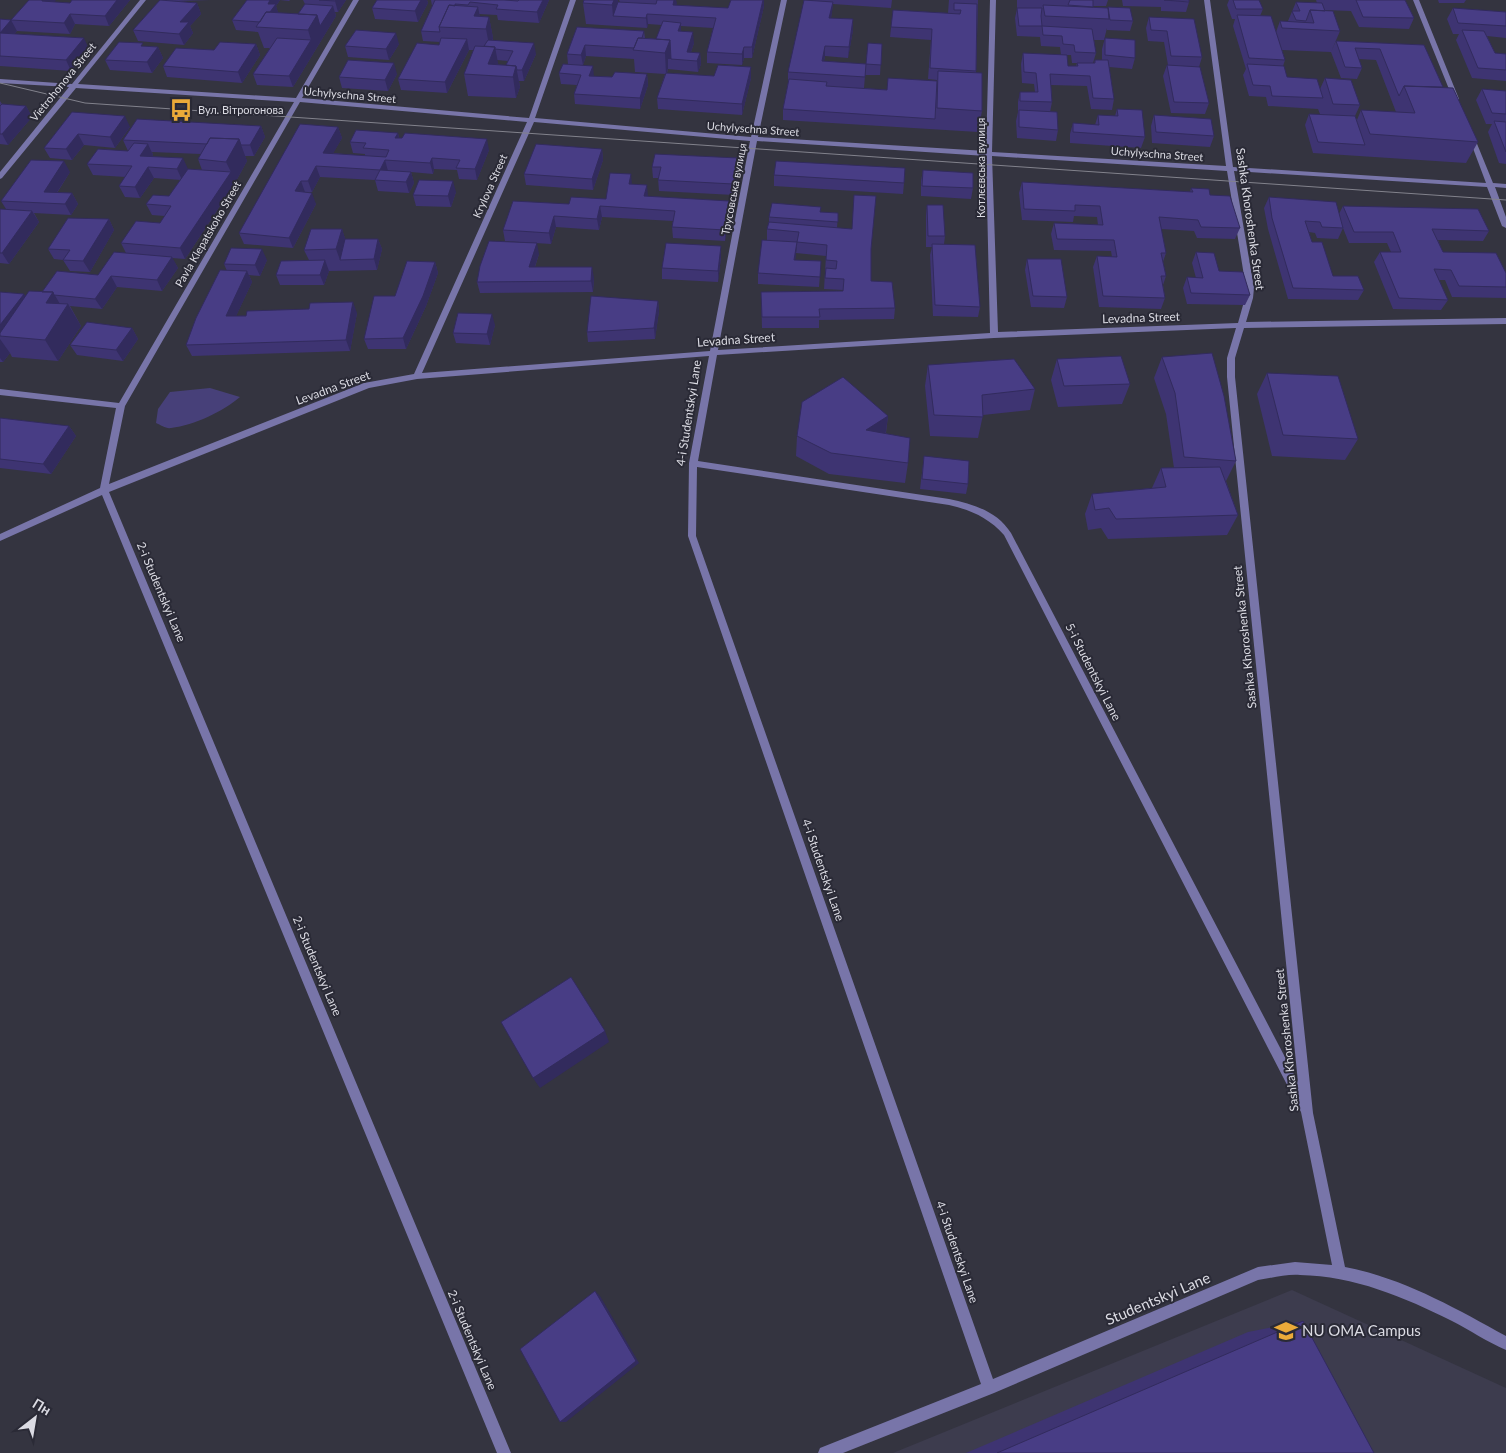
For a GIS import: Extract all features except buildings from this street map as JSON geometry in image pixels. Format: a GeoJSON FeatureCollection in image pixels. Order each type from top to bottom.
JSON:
{"type":"FeatureCollection","features":[{"type":"Feature","properties":{"kind":"street","name":"Vietrohonova Street"},"geometry":{"type":"LineString","coordinates":[[0,177],[73,84],[143,0]]}},
{"type":"Feature","properties":{"kind":"street","name":"Pavla Klepatskoho Street"},"geometry":{"type":"LineString","coordinates":[[104,490],[121,406],[356,0]]}},
{"type":"Feature","properties":{"kind":"street","name":"Krylova Street"},"geometry":{"type":"LineString","coordinates":[[417,376],[531,121],[574,0]]}},
{"type":"Feature","properties":{"kind":"street","name":"Трусовська вулиця"},"geometry":{"type":"LineString","coordinates":[[713,353],[754,140],[784,0]]}},
{"type":"Feature","properties":{"kind":"street","name":"Котлєєвська вулиця"},"geometry":{"type":"LineString","coordinates":[[994,0],[989,154],[994,335]]}},
{"type":"Feature","properties":{"kind":"street","name":"Sashka Khoroshenka Street"},"geometry":{"type":"LineString","coordinates":[[1207,0],[1230,169],[1250,288],[1242,325],[1231,358],[1231,377],[1307,1113],[1340,1272]]}},
{"type":"Feature","properties":{"kind":"street"},"geometry":{"type":"LineString","coordinates":[[1416,0],[1457,102]]}},
{"type":"Feature","properties":{"kind":"street","name":"Uchylyschna Street"},"geometry":{"type":"LineString","coordinates":[[0,81],[73,84],[299,100],[754,140],[1506,186]]}},
{"type":"Feature","properties":{"kind":"street"},"geometry":{"type":"LineString","coordinates":[[1468,130],[1506,226]]}},
{"type":"Feature","properties":{"kind":"street","name":"Levadna Street"},"geometry":{"type":"LineString","coordinates":[[0,538],[104,490],[367,385],[417,376],[713,353],[994,335],[1242,325],[1506,321]]}},
{"type":"Feature","properties":{"kind":"street","name":"4-i Studentskyi Lane"},"geometry":{"type":"LineString","coordinates":[[713,353],[693,463],[692,536],[989,1388]]}},
{"type":"Feature","properties":{"kind":"street"},"geometry":{"type":"LineString","coordinates":[[0,392],[121,406]]}},
{"type":"Feature","properties":{"kind":"street","name":"5-i Studentskyi Lane"},"geometry":{"type":"LineString","coordinates":[[693,463],[966,505],[985,513],[999,523],[1007,533],[1307,1113]]}},
{"type":"Feature","properties":{"kind":"street","name":"2-i Studentskyi Lane"},"geometry":{"type":"LineString","coordinates":[[104,490],[504,1453]]}},
{"type":"Feature","properties":{"kind":"street","name":"Studentskyi Lane"},"geometry":{"type":"LineString","coordinates":[[825,1453],[989,1388],[1258,1274],[1298,1268],[1340,1272],[1389,1286],[1415,1297],[1449,1312],[1506,1343]]}},
{"type":"Feature","properties":{"kind":"shaded area"},"geometry":{"type":"Polygon","coordinates":[[[210,388],[240,397],[217,413],[199,421],[169,428],[156,423],[158,409],[170,392],[210,388]]]}},
{"type":"Feature","properties":{"kind":"shaded area","name":"NU OMA Campus"},"geometry":{"type":"Polygon","coordinates":[[[1292,1290],[1506,1388],[1506,1453],[893,1453],[1292,1290]]]}},
{"type":"Feature","properties":{"kind":"tram line"},"geometry":{"type":"LineString","coordinates":[[0,83],[85,103],[1506,200]]}},
{"type":"Feature","properties":{"kind":"place","name":"Вул. Вітрогонова"},"geometry":{"type":"Point","coordinates":[181,110]}},
{"type":"Feature","properties":{"kind":"place","name":"NU OMA Campus"},"geometry":{"type":"Point","coordinates":[1286,1331]}}]}
